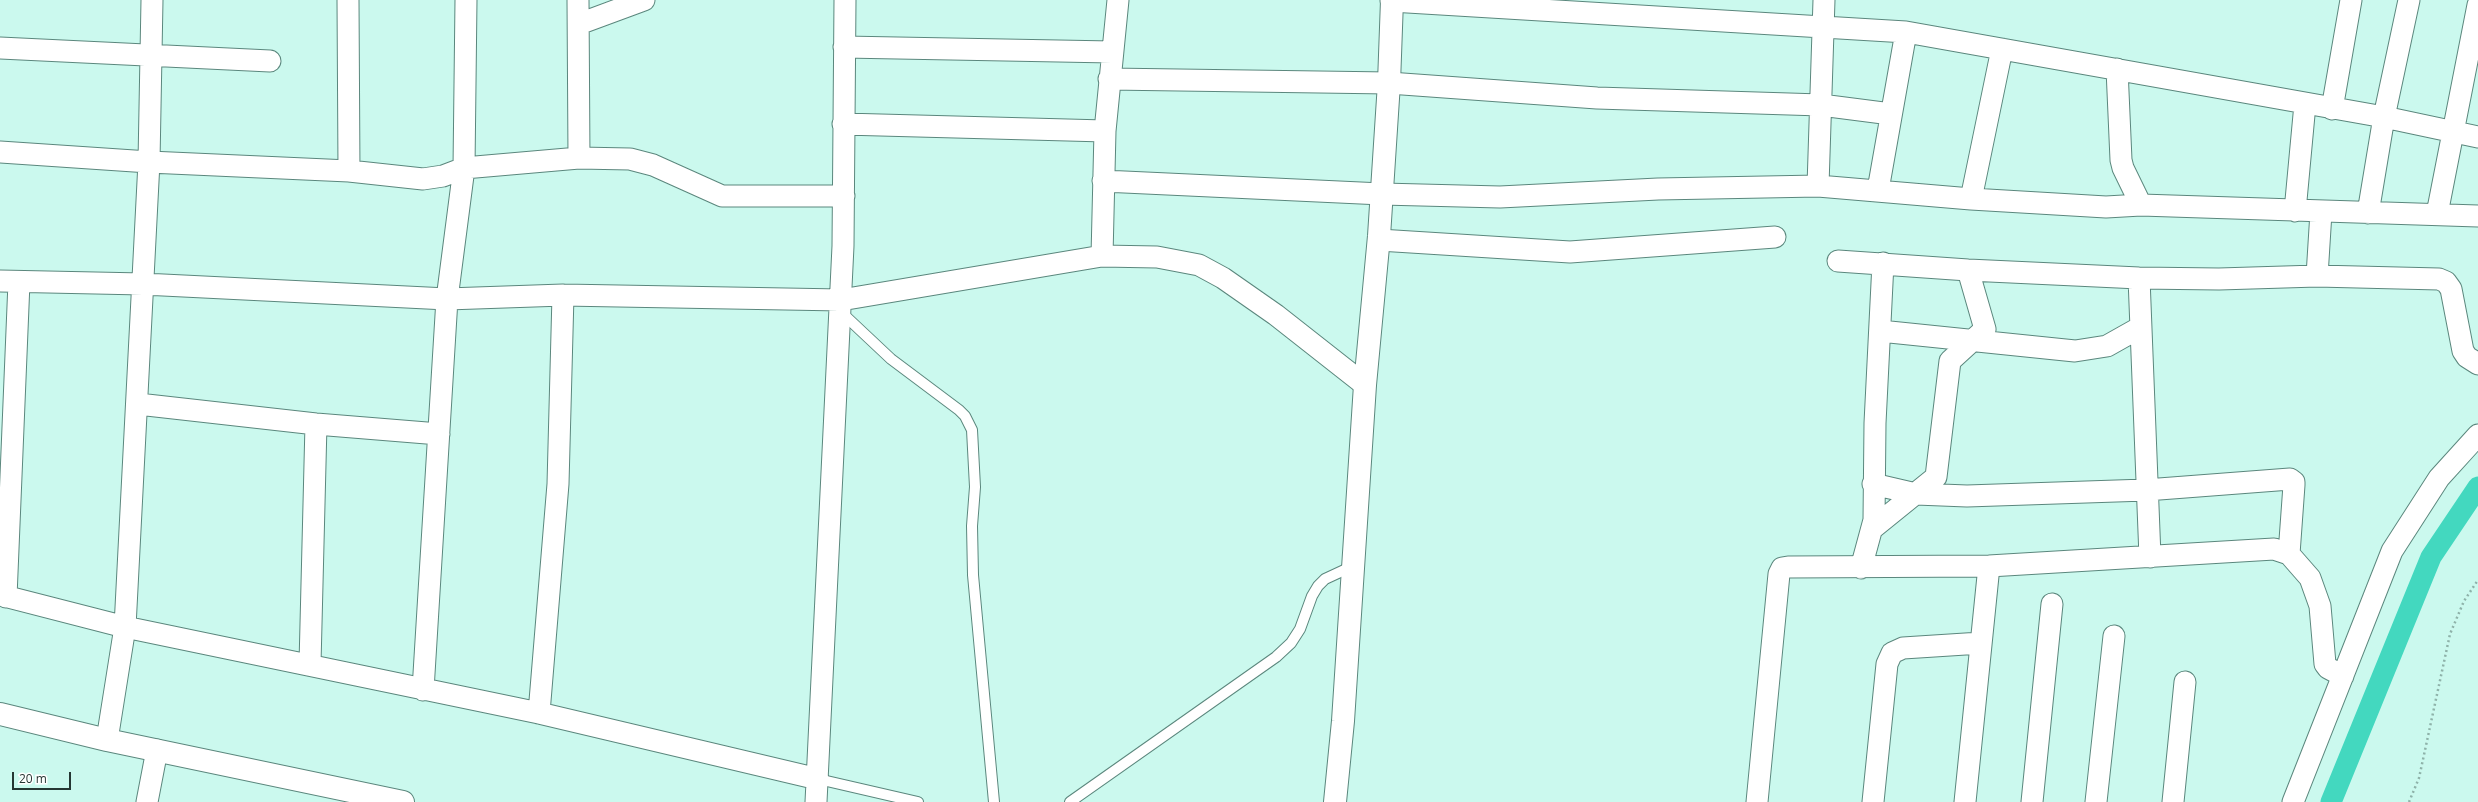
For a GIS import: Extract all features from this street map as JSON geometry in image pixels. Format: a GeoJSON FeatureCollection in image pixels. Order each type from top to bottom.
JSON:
{"type":"FeatureCollection","features":[{"type":"Feature","properties":{"kind":"street"},"geometry":{"type":"LineString","coordinates":[[107,740],[125,627],[138,404],[149,162],[152,0]]}},
{"type":"Feature","properties":{"kind":"street"},"geometry":{"type":"LineString","coordinates":[[348,0],[348,171]]}},
{"type":"Feature","properties":{"kind":"street"},"geometry":{"type":"LineString","coordinates":[[423,690],[447,299],[464,168],[466,0]]}},
{"type":"Feature","properties":{"kind":"street"},"geometry":{"type":"LineString","coordinates":[[578,0],[579,158]]}},
{"type":"Feature","properties":{"kind":"street"},"geometry":{"type":"LineString","coordinates":[[579,24],[644,0]]}},
{"type":"Feature","properties":{"kind":"street"},"geometry":{"type":"LineString","coordinates":[[816,802],[841,306],[844,196],[845,0]]}},
{"type":"Feature","properties":{"kind":"street"},"geometry":{"type":"LineString","coordinates":[[1102,256],[1105,131],[1118,0]]}},
{"type":"Feature","properties":{"kind":"street"},"geometry":{"type":"LineString","coordinates":[[1818,186],[1824,0]]}},
{"type":"Feature","properties":{"kind":"street"},"geometry":{"type":"LineString","coordinates":[[2332,109],[2351,0]]}},
{"type":"Feature","properties":{"kind":"street"},"geometry":{"type":"LineString","coordinates":[[2368,213],[2384,117],[2409,0]]}},
{"type":"Feature","properties":{"kind":"street"},"geometry":{"type":"LineString","coordinates":[[1335,802],[1344,721],[1365,385],[1379,240],[1389,83],[1392,1],[1597,7],[1822,28],[1906,32],[2332,109],[2384,117],[2478,137]]}},
{"type":"Feature","properties":{"kind":"street"},"geometry":{"type":"LineString","coordinates":[[2437,214],[2478,5]]}},
{"type":"Feature","properties":{"kind":"street"},"geometry":{"type":"LineString","coordinates":[[1878,190],[1906,32]]}},
{"type":"Feature","properties":{"kind":"street"},"geometry":{"type":"LineString","coordinates":[[844,47],[1112,52]]}},
{"type":"Feature","properties":{"kind":"street"},"geometry":{"type":"LineString","coordinates":[[0,48],[270,61]]}},
{"type":"Feature","properties":{"kind":"street"},"geometry":{"type":"LineString","coordinates":[[1971,199],[2002,49]]}},
{"type":"Feature","properties":{"kind":"street"},"geometry":{"type":"LineString","coordinates":[[2116,69],[2121,160],[2123,168],[2141,205]]}},
{"type":"Feature","properties":{"kind":"street"},"geometry":{"type":"LineString","coordinates":[[1109,79],[1389,83],[1597,98],[1821,104],[1892,114]]}},
{"type":"Feature","properties":{"kind":"street"},"geometry":{"type":"LineString","coordinates":[[2295,211],[2305,104]]}},
{"type":"Feature","properties":{"kind":"street"},"geometry":{"type":"LineString","coordinates":[[844,124],[1105,131]]}},
{"type":"Feature","properties":{"kind":"street"},"geometry":{"type":"LineString","coordinates":[[0,152],[149,162],[348,171],[423,179],[443,176],[464,168],[579,158],[641,161],[722,196],[844,196]]}},
{"type":"Feature","properties":{"kind":"street"},"geometry":{"type":"LineString","coordinates":[[1103,181],[1382,194],[1500,197],[1658,189],[1818,186],[1971,199],[2106,207],[2141,205],[2478,216]]}},
{"type":"Feature","properties":{"kind":"street"},"geometry":{"type":"LineString","coordinates":[[2317,276],[2321,212]]}},
{"type":"Feature","properties":{"kind":"street"},"geometry":{"type":"LineString","coordinates":[[1379,240],[1570,252],[1775,237]]}},
{"type":"Feature","properties":{"kind":"street"},"geometry":{"type":"LineString","coordinates":[[818,779],[539,713],[423,690],[310,664],[125,627],[3,596],[10,282],[143,284],[447,299],[563,295],[841,306],[1102,256],[1157,256],[1199,265],[1249,295],[1365,385]]}},
{"type":"Feature","properties":{"kind":"street"},"geometry":{"type":"LineString","coordinates":[[1838,261],[1968,270],[2139,278],[2219,279],[2317,276],[2443,280],[2451,289],[2463,351],[2467,357],[2478,364]]}},
{"type":"Feature","properties":{"kind":"street"},"geometry":{"type":"LineString","coordinates":[[1861,568],[1873,528],[1873,484],[1883,263]]}},
{"type":"Feature","properties":{"kind":"street"},"geometry":{"type":"LineString","coordinates":[[1873,528],[1933,480],[1938,473],[1950,361],[1983,331],[1985,326],[1968,270]]}},
{"type":"Feature","properties":{"kind":"street"},"geometry":{"type":"LineString","coordinates":[[2139,278],[2139,328],[2150,557]]}},
{"type":"Feature","properties":{"kind":"street"},"geometry":{"type":"LineString","coordinates":[[539,713],[558,491],[563,295]]}},
{"type":"Feature","properties":{"kind":"street"},"geometry":{"type":"LineString","coordinates":[[1880,331],[2086,350],[2107,346],[2139,328]]}},
{"type":"Feature","properties":{"kind":"street"},"geometry":{"type":"LineString","coordinates":[[138,404],[316,424],[439,434]]}},
{"type":"Feature","properties":{"kind":"street"},"geometry":{"type":"LineString","coordinates":[[310,664],[316,424]]}},
{"type":"Feature","properties":{"kind":"street"},"geometry":{"type":"LineString","coordinates":[[2293,802],[2392,551],[2439,478],[2478,435]]}},
{"type":"Feature","properties":{"kind":"street"},"geometry":{"type":"LineString","coordinates":[[1873,484],[1916,494],[1967,496],[2146,490],[2287,479],[2292,480],[2294,485],[2289,554]]}},
{"type":"Feature","properties":{"kind":"street"},"geometry":{"type":"LineString","coordinates":[[1757,802],[1779,574],[1782,568],[1989,566],[2265,549],[2289,554],[2310,578],[2318,597],[2325,664],[2343,676]]}},
{"type":"Feature","properties":{"kind":"street"},"geometry":{"type":"LineString","coordinates":[[1965,802],[1989,566]]}},
{"type":"Feature","properties":{"kind":"street"},"geometry":{"type":"LineString","coordinates":[[2032,802],[2052,604]]}},
{"type":"Feature","properties":{"kind":"street"},"geometry":{"type":"LineString","coordinates":[[2096,802],[2114,636]]}},
{"type":"Feature","properties":{"kind":"street"},"geometry":{"type":"LineString","coordinates":[[1873,802],[1887,664],[1892,653],[1902,648],[1981,643]]}},
{"type":"Feature","properties":{"kind":"street"},"geometry":{"type":"LineString","coordinates":[[2173,802],[2185,682]]}},
{"type":"Feature","properties":{"kind":"street"},"geometry":{"type":"LineString","coordinates":[[0,714],[107,740],[403,802]]}},
{"type":"Feature","properties":{"kind":"street"},"geometry":{"type":"LineString","coordinates":[[147,802],[157,750]]}},
{"type":"Feature","properties":{"kind":"lane"},"geometry":{"type":"LineString","coordinates":[[841,306],[891,359],[959,410],[965,416],[972,430],[975,487],[972,526],[973,575],[994,802]]}},
{"type":"Feature","properties":{"kind":"lane"},"geometry":{"type":"LineString","coordinates":[[1070,802],[1276,657],[1291,643],[1300,629],[1312,596],[1318,586],[1325,579],[1353,566]]}},
{"type":"Feature","properties":{"kind":"lane"},"geometry":{"type":"LineString","coordinates":[[818,779],[918,802]]}},
{"type":"Feature","properties":{"kind":"path"},"geometry":{"type":"LineString","coordinates":[[2409,802],[2419,778],[2450,634],[2464,600],[2478,580]]}},
{"type":"Feature","properties":{"kind":"waterway"},"geometry":{"type":"LineString","coordinates":[[2331,802],[2431,557],[2478,487]]}}]}
